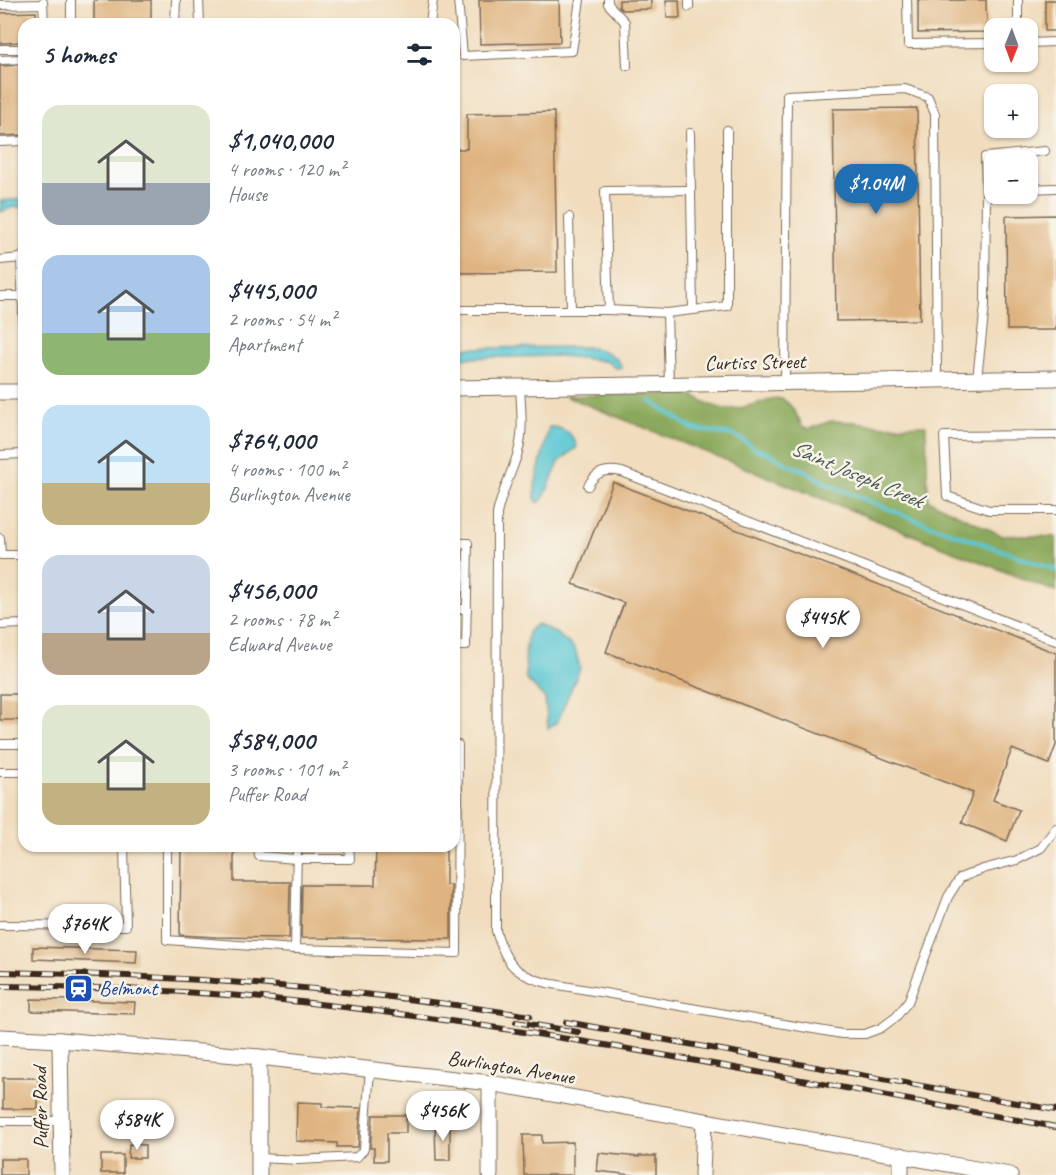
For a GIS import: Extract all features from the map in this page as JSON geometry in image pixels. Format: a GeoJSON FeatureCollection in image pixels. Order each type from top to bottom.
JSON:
{"type":"FeatureCollection","features":[{"type":"Feature","properties":{"kind":"street","name":"Curtiss Street"},"geometry":{"type":"LineString","coordinates":[[460,388],[1056,378]]}},
{"type":"Feature","properties":{"kind":"street"},"geometry":{"type":"LineString","coordinates":[[0,392],[18,392]]}},
{"type":"Feature","properties":{"kind":"street","name":"Burlington Avenue"},"geometry":{"type":"LineString","coordinates":[[0,1037],[259,1057],[490,1083],[1010,1175]]}},
{"type":"Feature","properties":{"kind":"street","name":"Puffer Road"},"geometry":{"type":"LineString","coordinates":[[60,1040],[62,1175]]}},
{"type":"Feature","properties":{"kind":"street"},"geometry":{"type":"LineString","coordinates":[[259,1057],[259,1175]]}},
{"type":"Feature","properties":{"kind":"street"},"geometry":{"type":"LineString","coordinates":[[490,1083],[490,1175]]}},
{"type":"Feature","properties":{"kind":"street"},"geometry":{"type":"LineString","coordinates":[[702,1175],[704,1122]]}},
{"type":"Feature","properties":{"kind":"street"},"geometry":{"type":"LineString","coordinates":[[901,1155],[901,1175]]}},
{"type":"Feature","properties":{"kind":"lane"},"geometry":{"type":"LineString","coordinates":[[71,0],[71,18]]}},
{"type":"Feature","properties":{"kind":"lane"},"geometry":{"type":"LineString","coordinates":[[175,18],[176,0]]}},
{"type":"Feature","properties":{"kind":"lane"},"geometry":{"type":"LineString","coordinates":[[199,0],[200,18]]}},
{"type":"Feature","properties":{"kind":"lane"},"geometry":{"type":"LineString","coordinates":[[431,18],[433,0]]}},
{"type":"Feature","properties":{"kind":"lane"},"geometry":{"type":"LineString","coordinates":[[458,0],[460,18]]}},
{"type":"Feature","properties":{"kind":"lane"},"geometry":{"type":"LineString","coordinates":[[460,22],[463,56],[572,51],[580,0]]}},
{"type":"Feature","properties":{"kind":"lane"},"geometry":{"type":"LineString","coordinates":[[608,0],[608,4],[625,22],[627,66]]}},
{"type":"Feature","properties":{"kind":"lane"},"geometry":{"type":"LineString","coordinates":[[907,0],[908,44],[984,43]]}},
{"type":"Feature","properties":{"kind":"lane"},"geometry":{"type":"LineString","coordinates":[[1018,0],[1018,18]]}},
{"type":"Feature","properties":{"kind":"lane"},"geometry":{"type":"LineString","coordinates":[[0,5],[43,2],[44,18]]}},
{"type":"Feature","properties":{"kind":"lane"},"geometry":{"type":"LineString","coordinates":[[1038,43],[1056,42]]}},
{"type":"Feature","properties":{"kind":"lane"},"geometry":{"type":"LineString","coordinates":[[0,49],[18,49]]}},
{"type":"Feature","properties":{"kind":"lane"},"geometry":{"type":"LineString","coordinates":[[0,60],[18,59]]}},
{"type":"Feature","properties":{"kind":"lane"},"geometry":{"type":"LineString","coordinates":[[785,382],[787,95],[904,89],[928,97],[935,114],[937,380]]}},
{"type":"Feature","properties":{"kind":"lane"},"geometry":{"type":"LineString","coordinates":[[460,310],[609,310],[667,313],[727,306],[727,130]]}},
{"type":"Feature","properties":{"kind":"lane"},"geometry":{"type":"LineString","coordinates":[[690,134],[693,310]]}},
{"type":"Feature","properties":{"kind":"lane"},"geometry":{"type":"LineString","coordinates":[[0,142],[18,141]]}},
{"type":"Feature","properties":{"kind":"lane"},"geometry":{"type":"LineString","coordinates":[[1038,152],[1045,151]]}},
{"type":"Feature","properties":{"kind":"lane"},"geometry":{"type":"LineString","coordinates":[[1038,189],[1054,188]]}},
{"type":"Feature","properties":{"kind":"lane"},"geometry":{"type":"LineString","coordinates":[[609,310],[605,191],[691,190]]}},
{"type":"Feature","properties":{"kind":"lane"},"geometry":{"type":"LineString","coordinates":[[977,379],[985,305],[989,204]]}},
{"type":"Feature","properties":{"kind":"lane"},"geometry":{"type":"LineString","coordinates":[[569,217],[571,310]]}},
{"type":"Feature","properties":{"kind":"lane"},"geometry":{"type":"LineString","coordinates":[[0,260],[18,257]]}},
{"type":"Feature","properties":{"kind":"lane"},"geometry":{"type":"LineString","coordinates":[[0,296],[18,296]]}},
{"type":"Feature","properties":{"kind":"lane"},"geometry":{"type":"LineString","coordinates":[[667,313],[669,384]]}},
{"type":"Feature","properties":{"kind":"lane"},"geometry":{"type":"LineString","coordinates":[[520,387],[521,430],[518,451],[500,501],[497,514],[496,545],[496,930],[501,950],[513,967],[526,977],[547,984],[842,1034],[865,1034],[880,1028],[896,1017],[908,1002],[948,897],[960,878],[1017,860],[1041,848],[1056,828]]}},
{"type":"Feature","properties":{"kind":"lane"},"geometry":{"type":"LineString","coordinates":[[1056,435],[944,436],[948,495],[989,510],[1056,510]]}},
{"type":"Feature","properties":{"kind":"lane"},"geometry":{"type":"LineString","coordinates":[[0,455],[18,454]]}},
{"type":"Feature","properties":{"kind":"lane"},"geometry":{"type":"LineString","coordinates":[[588,486],[600,472],[609,470],[622,472],[1056,641]]}},
{"type":"Feature","properties":{"kind":"lane"},"geometry":{"type":"LineString","coordinates":[[0,538],[1,555],[18,555]]}},
{"type":"Feature","properties":{"kind":"lane"},"geometry":{"type":"LineString","coordinates":[[460,543],[468,543],[466,646],[460,646]]}},
{"type":"Feature","properties":{"kind":"lane"},"geometry":{"type":"LineString","coordinates":[[460,574],[467,574]]}},
{"type":"Feature","properties":{"kind":"lane"},"geometry":{"type":"LineString","coordinates":[[460,609],[467,609]]}},
{"type":"Feature","properties":{"kind":"lane"},"geometry":{"type":"LineString","coordinates":[[0,624],[18,624]]}},
{"type":"Feature","properties":{"kind":"lane"},"geometry":{"type":"LineString","coordinates":[[0,744],[18,744]]}},
{"type":"Feature","properties":{"kind":"lane"},"geometry":{"type":"LineString","coordinates":[[0,772],[18,772]]}},
{"type":"Feature","properties":{"kind":"lane"},"geometry":{"type":"LineString","coordinates":[[0,925],[126,926],[124,852]]}},
{"type":"Feature","properties":{"kind":"lane"},"geometry":{"type":"LineString","coordinates":[[167,852],[167,940],[295,949],[457,953],[457,852]]}},
{"type":"Feature","properties":{"kind":"lane"},"geometry":{"type":"LineString","coordinates":[[259,852],[259,856],[296,860],[350,858],[350,852]]}},
{"type":"Feature","properties":{"kind":"lane"},"geometry":{"type":"LineString","coordinates":[[295,949],[297,852]]}},
{"type":"Feature","properties":{"kind":"lane"},"geometry":{"type":"LineString","coordinates":[[259,1158],[299,1160],[357,1157],[364,1149],[370,1069]]}},
{"type":"Feature","properties":{"kind":"lane"},"geometry":{"type":"LineString","coordinates":[[0,1121],[61,1121]]}},
{"type":"Feature","properties":{"kind":"green space"},"geometry":{"type":"Polygon","coordinates":[[[689,393],[710,404],[727,409],[746,407],[774,398],[781,399],[795,411],[802,426],[809,429],[831,421],[885,426],[926,425],[928,500],[1001,535],[1056,537],[1056,592],[565,396],[689,393]]]}},
{"type":"Feature","properties":{"kind":"water"},"geometry":{"type":"Polygon","coordinates":[[[18,200],[18,207],[0,212],[1,201],[18,200]]]}},
{"type":"Feature","properties":{"kind":"water"},"geometry":{"type":"Polygon","coordinates":[[[586,347],[612,355],[622,368],[615,368],[608,362],[560,356],[460,358],[460,348],[586,347]]]}},
{"type":"Feature","properties":{"kind":"water"},"geometry":{"type":"Polygon","coordinates":[[[549,427],[567,432],[577,447],[559,462],[544,497],[539,503],[535,499],[535,485],[549,427]]]}},
{"type":"Feature","properties":{"kind":"water"},"geometry":{"type":"Polygon","coordinates":[[[537,624],[557,634],[575,649],[580,668],[557,722],[548,728],[545,698],[526,679],[525,654],[528,632],[537,624]]]}},
{"type":"Feature","properties":{"kind":"building"},"geometry":{"type":"Polygon","coordinates":[[[94,0],[151,0],[151,18],[94,18],[94,0]]]}},
{"type":"Feature","properties":{"kind":"building"},"geometry":{"type":"Polygon","coordinates":[[[479,0],[559,0],[560,42],[480,44],[479,0]]]}},
{"type":"Feature","properties":{"kind":"building"},"geometry":{"type":"Polygon","coordinates":[[[619,0],[651,0],[651,9],[622,10],[619,7],[619,0]]]}},
{"type":"Feature","properties":{"kind":"building"},"geometry":{"type":"Polygon","coordinates":[[[666,0],[679,0],[680,18],[667,18],[666,0]]]}},
{"type":"Feature","properties":{"kind":"building"},"geometry":{"type":"Polygon","coordinates":[[[918,0],[986,0],[984,32],[918,33],[918,0]]]}},
{"type":"Feature","properties":{"kind":"building"},"geometry":{"type":"Polygon","coordinates":[[[1045,0],[1056,0],[1056,31],[1045,31],[1045,0]]]}},
{"type":"Feature","properties":{"kind":"building"},"geometry":{"type":"Polygon","coordinates":[[[36,12],[36,18],[18,18],[18,42],[0,43],[0,13],[36,12]]]}},
{"type":"Feature","properties":{"kind":"building"},"geometry":{"type":"Polygon","coordinates":[[[18,65],[18,135],[0,136],[0,66],[18,65]]]}},
{"type":"Feature","properties":{"kind":"building"},"geometry":{"type":"Polygon","coordinates":[[[917,108],[920,320],[836,321],[833,109],[917,108]]]}},
{"type":"Feature","properties":{"kind":"building"},"geometry":{"type":"Polygon","coordinates":[[[554,112],[557,272],[460,273],[460,149],[467,149],[467,114],[554,112]]]}},
{"type":"Feature","properties":{"kind":"building"},"geometry":{"type":"Polygon","coordinates":[[[1056,215],[1056,330],[1007,330],[1006,216],[1056,215]]]}},
{"type":"Feature","properties":{"kind":"building"},"geometry":{"type":"Polygon","coordinates":[[[613,482],[1056,653],[1056,745],[1049,764],[1012,749],[993,800],[1019,810],[1007,841],[962,823],[973,793],[606,652],[624,603],[573,584],[613,482]]]}},
{"type":"Feature","properties":{"kind":"building"},"geometry":{"type":"Polygon","coordinates":[[[0,694],[18,694],[18,720],[0,720],[0,694]]]}},
{"type":"Feature","properties":{"kind":"building"},"geometry":{"type":"Polygon","coordinates":[[[181,852],[234,852],[234,882],[290,882],[289,938],[180,935],[181,852]]]}},
{"type":"Feature","properties":{"kind":"building"},"geometry":{"type":"Polygon","coordinates":[[[376,852],[446,852],[446,885],[451,885],[451,939],[301,938],[302,885],[375,885],[376,852]]]}},
{"type":"Feature","properties":{"kind":"building"},"geometry":{"type":"Polygon","coordinates":[[[33,947],[137,950],[136,963],[33,959],[33,947]]]}},
{"type":"Feature","properties":{"kind":"building"},"geometry":{"type":"Polygon","coordinates":[[[31,999],[135,1002],[134,1014],[31,1011],[31,999]]]}},
{"type":"Feature","properties":{"kind":"building"},"geometry":{"type":"Polygon","coordinates":[[[3,1078],[38,1078],[38,1109],[3,1109],[3,1078]]]}},
{"type":"Feature","properties":{"kind":"building"},"geometry":{"type":"Polygon","coordinates":[[[297,1102],[322,1103],[322,1107],[361,1108],[358,1147],[337,1147],[337,1143],[296,1141],[297,1102]]]}},
{"type":"Feature","properties":{"kind":"building"},"geometry":{"type":"Polygon","coordinates":[[[373,1115],[406,1115],[406,1133],[387,1133],[387,1161],[374,1161],[374,1148],[370,1148],[373,1115]]]}},
{"type":"Feature","properties":{"kind":"building"},"geometry":{"type":"Polygon","coordinates":[[[450,1124],[450,1160],[436,1160],[435,1125],[450,1124]]]}},
{"type":"Feature","properties":{"kind":"building"},"geometry":{"type":"Polygon","coordinates":[[[523,1135],[542,1135],[542,1143],[573,1142],[573,1175],[524,1175],[523,1135]]]}},
{"type":"Feature","properties":{"kind":"building"},"geometry":{"type":"Polygon","coordinates":[[[129,1144],[145,1145],[145,1158],[128,1158],[129,1144]]]}},
{"type":"Feature","properties":{"kind":"building"},"geometry":{"type":"Polygon","coordinates":[[[599,1153],[639,1157],[656,1156],[656,1175],[597,1171],[599,1153]]]}},
{"type":"Feature","properties":{"kind":"building"},"geometry":{"type":"Polygon","coordinates":[[[101,1155],[123,1155],[123,1173],[101,1173],[101,1155]]]}},
{"type":"Feature","properties":{"kind":"building"},"geometry":{"type":"Polygon","coordinates":[[[0,1159],[26,1159],[26,1175],[0,1175],[0,1159]]]}},
{"type":"Feature","properties":{"kind":"waterway","name":"Saint Joseph Creek"},"geometry":{"type":"LineString","coordinates":[[650,401],[693,429],[732,435],[755,449],[769,453],[788,465],[802,469],[827,484],[908,517],[1056,570]]}},
{"type":"Feature","properties":{"kind":"railway"},"geometry":{"type":"LineString","coordinates":[[0,972],[133,976],[266,985],[398,998],[530,1016]]}},
{"type":"Feature","properties":{"kind":"railway"},"geometry":{"type":"LineString","coordinates":[[0,986],[205,993],[371,1010],[568,1039],[1056,1127]]}},
{"type":"Feature","properties":{"kind":"railway"},"geometry":{"type":"LineString","coordinates":[[516,1022],[578,1032]]}},
{"type":"Feature","properties":{"kind":"railway"},"geometry":{"type":"LineString","coordinates":[[566,1022],[1056,1110]]}},
{"type":"Feature","properties":{"kind":"place","name":"Belmont"},"geometry":{"type":"Point","coordinates":[78,988]}}]}
